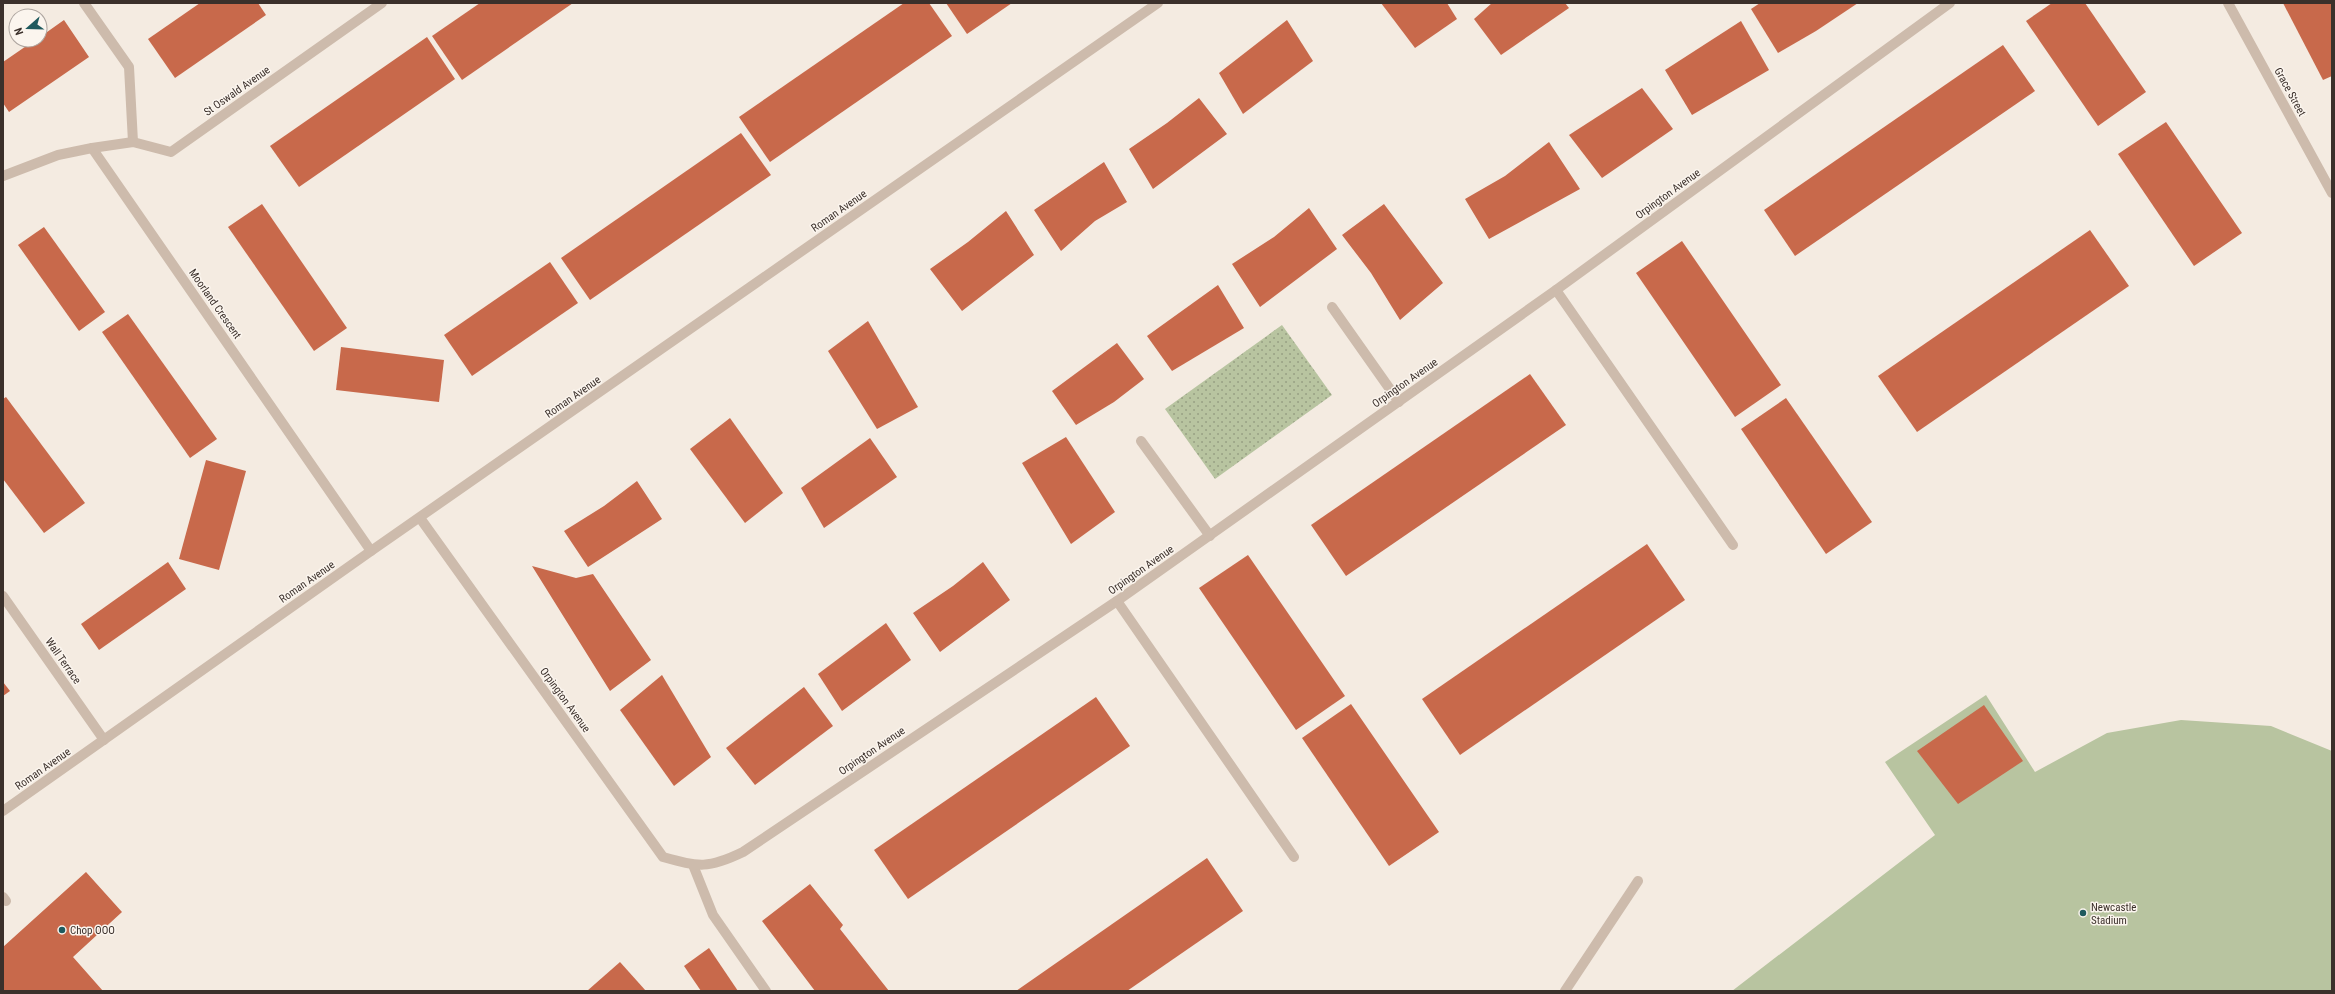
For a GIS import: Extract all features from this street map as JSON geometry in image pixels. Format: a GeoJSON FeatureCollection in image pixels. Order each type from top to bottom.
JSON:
{"type":"FeatureCollection","features":[{"type":"Feature","properties":{"kind":"street"},"geometry":{"type":"LineString","coordinates":[[84,3],[129,67],[133,142]]}},
{"type":"Feature","properties":{"kind":"street","name":"St Oswald Avenue"},"geometry":{"type":"LineString","coordinates":[[92,148],[133,142],[171,152],[382,3]]}},
{"type":"Feature","properties":{"kind":"street","name":"Roman Avenue"},"geometry":{"type":"LineString","coordinates":[[3,812],[371,551],[1158,3]]}},
{"type":"Feature","properties":{"kind":"street","name":"Orpington Avenue"},"geometry":{"type":"LineString","coordinates":[[420,518],[663,857],[693,865],[719,864],[743,852],[1117,601],[1210,536],[1556,290],[1950,3]]}},
{"type":"Feature","properties":{"kind":"street","name":"Grace Street"},"geometry":{"type":"LineString","coordinates":[[2228,3],[2332,193]]}},
{"type":"Feature","properties":{"kind":"street"},"geometry":{"type":"LineString","coordinates":[[3,176],[58,155],[92,148]]}},
{"type":"Feature","properties":{"kind":"street","name":"Moorland Crescent"},"geometry":{"type":"LineString","coordinates":[[92,148],[371,551]]}},
{"type":"Feature","properties":{"kind":"street"},"geometry":{"type":"LineString","coordinates":[[1556,290],[1733,545]]}},
{"type":"Feature","properties":{"kind":"street"},"geometry":{"type":"LineString","coordinates":[[1332,307],[1399,402]]}},
{"type":"Feature","properties":{"kind":"street"},"geometry":{"type":"LineString","coordinates":[[1141,442],[1210,536]]}},
{"type":"Feature","properties":{"kind":"street","name":"Wall Terrace"},"geometry":{"type":"LineString","coordinates":[[3,596],[104,740]]}},
{"type":"Feature","properties":{"kind":"street"},"geometry":{"type":"LineString","coordinates":[[1117,601],[1294,857]]}},
{"type":"Feature","properties":{"kind":"street"},"geometry":{"type":"LineString","coordinates":[[693,865],[713,915],[766,991]]}},
{"type":"Feature","properties":{"kind":"street"},"geometry":{"type":"LineString","coordinates":[[1564,991],[1638,881]]}},
{"type":"Feature","properties":{"kind":"green space"},"geometry":{"type":"Polygon","coordinates":[[[1282,325],[1332,395],[1215,479],[1165,409],[1282,325]]]}},
{"type":"Feature","properties":{"kind":"green space","name":"Newcastle Stadium"},"geometry":{"type":"Polygon","coordinates":[[[1986,695],[2035,772],[2107,733],[2181,720],[2271,726],[2332,751],[2332,991],[1732,991],[1935,835],[1885,762],[1986,695]]]}},
{"type":"Feature","properties":{"kind":"building"},"geometry":{"type":"Polygon","coordinates":[[[200,3],[258,3],[266,15],[175,78],[148,39],[200,3]]]}},
{"type":"Feature","properties":{"kind":"building"},"geometry":{"type":"Polygon","coordinates":[[[480,3],[573,3],[462,80],[432,36],[480,3]]]}},
{"type":"Feature","properties":{"kind":"building"},"geometry":{"type":"Polygon","coordinates":[[[904,3],[929,3],[952,36],[770,162],[739,117],[904,3]]]}},
{"type":"Feature","properties":{"kind":"building"},"geometry":{"type":"Polygon","coordinates":[[[946,3],[1012,3],[967,34],[946,3]]]}},
{"type":"Feature","properties":{"kind":"building"},"geometry":{"type":"Polygon","coordinates":[[[1381,3],[1447,3],[1457,19],[1415,48],[1381,3]]]}},
{"type":"Feature","properties":{"kind":"building"},"geometry":{"type":"Polygon","coordinates":[[[1492,3],[1565,3],[1569,8],[1501,55],[1474,19],[1492,3]]]}},
{"type":"Feature","properties":{"kind":"building"},"geometry":{"type":"Polygon","coordinates":[[[1760,3],[1858,3],[1816,31],[1778,53],[1751,9],[1760,3]]]}},
{"type":"Feature","properties":{"kind":"building"},"geometry":{"type":"Polygon","coordinates":[[[2052,3],[2085,3],[2146,92],[2098,126],[2026,21],[2052,3]]]}},
{"type":"Feature","properties":{"kind":"building"},"geometry":{"type":"Polygon","coordinates":[[[2283,3],[2332,3],[2332,76],[2323,80],[2283,3]]]}},
{"type":"Feature","properties":{"kind":"building"},"geometry":{"type":"Polygon","coordinates":[[[64,20],[89,57],[9,112],[3,103],[3,62],[23,48],[48,48],[48,31],[64,20]]]}},
{"type":"Feature","properties":{"kind":"building"},"geometry":{"type":"Polygon","coordinates":[[[1287,20],[1313,61],[1243,114],[1219,73],[1287,20]]]}},
{"type":"Feature","properties":{"kind":"building"},"geometry":{"type":"Polygon","coordinates":[[[1741,21],[1769,70],[1692,115],[1665,70],[1741,21]]]}},
{"type":"Feature","properties":{"kind":"building"},"geometry":{"type":"Polygon","coordinates":[[[427,37],[455,79],[299,187],[270,146],[427,37]]]}},
{"type":"Feature","properties":{"kind":"building"},"geometry":{"type":"Polygon","coordinates":[[[2003,45],[2035,91],[1795,256],[1764,210],[2003,45]]]}},
{"type":"Feature","properties":{"kind":"building"},"geometry":{"type":"Polygon","coordinates":[[[1642,88],[1673,129],[1602,178],[1569,135],[1642,88]]]}},
{"type":"Feature","properties":{"kind":"building"},"geometry":{"type":"Polygon","coordinates":[[[1199,98],[1227,134],[1153,189],[1129,149],[1167,123],[1199,98]]]}},
{"type":"Feature","properties":{"kind":"building"},"geometry":{"type":"Polygon","coordinates":[[[2166,122],[2242,233],[2194,266],[2118,154],[2166,122]]]}},
{"type":"Feature","properties":{"kind":"building"},"geometry":{"type":"Polygon","coordinates":[[[741,133],[771,175],[590,300],[561,258],[741,133]]]}},
{"type":"Feature","properties":{"kind":"building"},"geometry":{"type":"Polygon","coordinates":[[[1549,142],[1580,189],[1489,239],[1465,199],[1505,176],[1549,142]]]}},
{"type":"Feature","properties":{"kind":"building"},"geometry":{"type":"Polygon","coordinates":[[[1104,162],[1127,202],[1095,221],[1061,251],[1034,210],[1104,162]]]}},
{"type":"Feature","properties":{"kind":"building"},"geometry":{"type":"Polygon","coordinates":[[[262,204],[347,328],[314,351],[228,227],[262,204]]]}},
{"type":"Feature","properties":{"kind":"building"},"geometry":{"type":"Polygon","coordinates":[[[1384,204],[1443,283],[1400,320],[1371,273],[1342,235],[1384,204]]]}},
{"type":"Feature","properties":{"kind":"building"},"geometry":{"type":"Polygon","coordinates":[[[1309,208],[1337,249],[1260,307],[1232,264],[1274,237],[1309,208]]]}},
{"type":"Feature","properties":{"kind":"building"},"geometry":{"type":"Polygon","coordinates":[[[1006,211],[1034,255],[962,311],[930,269],[968,242],[1006,211]]]}},
{"type":"Feature","properties":{"kind":"building"},"geometry":{"type":"Polygon","coordinates":[[[44,227],[105,312],[79,331],[18,245],[44,227]]]}},
{"type":"Feature","properties":{"kind":"building"},"geometry":{"type":"Polygon","coordinates":[[[2090,230],[2129,286],[1917,432],[1878,376],[2090,230]]]}},
{"type":"Feature","properties":{"kind":"building"},"geometry":{"type":"Polygon","coordinates":[[[1682,241],[1781,385],[1735,417],[1636,273],[1682,241]]]}},
{"type":"Feature","properties":{"kind":"building"},"geometry":{"type":"Polygon","coordinates":[[[550,262],[578,303],[472,376],[444,335],[550,262]]]}},
{"type":"Feature","properties":{"kind":"building"},"geometry":{"type":"Polygon","coordinates":[[[1218,285],[1244,328],[1172,371],[1147,336],[1218,285]]]}},
{"type":"Feature","properties":{"kind":"building"},"geometry":{"type":"Polygon","coordinates":[[[128,314],[217,439],[190,458],[102,332],[128,314]]]}},
{"type":"Feature","properties":{"kind":"building"},"geometry":{"type":"Polygon","coordinates":[[[868,321],[918,407],[877,429],[828,351],[868,321]]]}},
{"type":"Feature","properties":{"kind":"building"},"geometry":{"type":"Polygon","coordinates":[[[1117,343],[1144,379],[1114,402],[1076,425],[1052,391],[1117,343]]]}},
{"type":"Feature","properties":{"kind":"building"},"geometry":{"type":"Polygon","coordinates":[[[341,347],[444,360],[439,402],[336,390],[341,347]]]}},
{"type":"Feature","properties":{"kind":"building"},"geometry":{"type":"Polygon","coordinates":[[[1530,374],[1566,425],[1346,576],[1311,525],[1530,374]]]}},
{"type":"Feature","properties":{"kind":"building"},"geometry":{"type":"Polygon","coordinates":[[[6,397],[85,503],[44,533],[3,479],[3,399],[6,397]]]}},
{"type":"Feature","properties":{"kind":"building"},"geometry":{"type":"Polygon","coordinates":[[[1786,398],[1872,522],[1826,554],[1741,429],[1786,398]]]}},
{"type":"Feature","properties":{"kind":"building"},"geometry":{"type":"Polygon","coordinates":[[[730,418],[783,493],[745,523],[690,449],[730,418]]]}},
{"type":"Feature","properties":{"kind":"building"},"geometry":{"type":"Polygon","coordinates":[[[1066,437],[1115,512],[1071,544],[1022,463],[1066,437]]]}},
{"type":"Feature","properties":{"kind":"building"},"geometry":{"type":"Polygon","coordinates":[[[870,438],[897,477],[824,528],[801,488],[870,438]]]}},
{"type":"Feature","properties":{"kind":"building"},"geometry":{"type":"Polygon","coordinates":[[[206,460],[246,471],[219,570],[179,559],[206,460]]]}},
{"type":"Feature","properties":{"kind":"building"},"geometry":{"type":"Polygon","coordinates":[[[637,481],[662,519],[588,567],[564,531],[604,506],[637,481]]]}},
{"type":"Feature","properties":{"kind":"building"},"geometry":{"type":"Polygon","coordinates":[[[1647,544],[1685,600],[1460,755],[1422,699],[1647,544]]]}},
{"type":"Feature","properties":{"kind":"building"},"geometry":{"type":"Polygon","coordinates":[[[1248,555],[1345,696],[1296,730],[1199,588],[1248,555]]]}},
{"type":"Feature","properties":{"kind":"building"},"geometry":{"type":"Polygon","coordinates":[[[168,562],[186,589],[99,650],[81,624],[168,562]]]}},
{"type":"Feature","properties":{"kind":"building"},"geometry":{"type":"Polygon","coordinates":[[[983,562],[1010,600],[940,652],[913,613],[953,586],[983,562]]]}},
{"type":"Feature","properties":{"kind":"building"},"geometry":{"type":"Polygon","coordinates":[[[532,566],[576,578],[593,574],[651,660],[610,691],[532,566]]]}},
{"type":"Feature","properties":{"kind":"building"},"geometry":{"type":"Polygon","coordinates":[[[886,623],[911,660],[842,711],[818,674],[886,623]]]}},
{"type":"Feature","properties":{"kind":"building"},"geometry":{"type":"Polygon","coordinates":[[[662,675],[711,757],[674,786],[620,710],[662,675]]]}},
{"type":"Feature","properties":{"kind":"building"},"geometry":{"type":"Polygon","coordinates":[[[3,682],[10,691],[3,696],[3,682]]]}},
{"type":"Feature","properties":{"kind":"building"},"geometry":{"type":"Polygon","coordinates":[[[804,687],[833,726],[755,785],[726,748],[804,687]]]}},
{"type":"Feature","properties":{"kind":"building"},"geometry":{"type":"Polygon","coordinates":[[[1096,697],[1130,746],[908,899],[874,850],[1096,697]]]}},
{"type":"Feature","properties":{"kind":"building"},"geometry":{"type":"Polygon","coordinates":[[[1351,704],[1439,832],[1389,866],[1302,738],[1351,704]]]}},
{"type":"Feature","properties":{"kind":"building"},"geometry":{"type":"Polygon","coordinates":[[[1984,705],[2023,761],[1958,804],[1917,751],[1984,705]]]}},
{"type":"Feature","properties":{"kind":"building"},"geometry":{"type":"Polygon","coordinates":[[[1207,858],[1243,911],[1127,991],[1016,991],[1207,858]]]}},
{"type":"Feature","properties":{"kind":"building","name":"Chop OOO"},"geometry":{"type":"Polygon","coordinates":[[[86,872],[122,912],[73,957],[103,991],[3,991],[3,947],[86,872]]]}},
{"type":"Feature","properties":{"kind":"building"},"geometry":{"type":"Polygon","coordinates":[[[810,884],[843,925],[840,929],[889,991],[815,991],[762,921],[810,884]]]}},
{"type":"Feature","properties":{"kind":"building"},"geometry":{"type":"Polygon","coordinates":[[[709,948],[738,991],[701,991],[684,966],[709,948]]]}},
{"type":"Feature","properties":{"kind":"building"},"geometry":{"type":"Polygon","coordinates":[[[620,962],[646,991],[587,991],[620,962]]]}},
{"type":"Feature","properties":{"kind":"place","name":"Newcastle Stadium"},"geometry":{"type":"Point","coordinates":[2083,913]}},
{"type":"Feature","properties":{"kind":"place","name":"Chop OOO"},"geometry":{"type":"Point","coordinates":[62,930]}}]}
